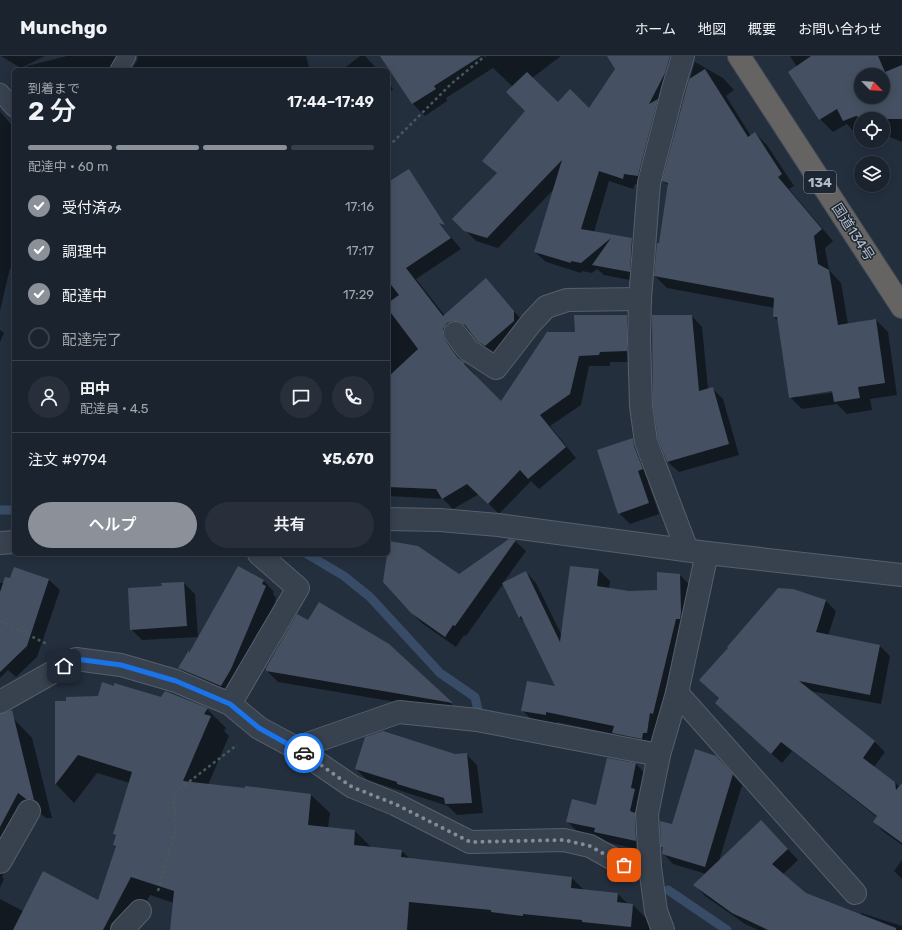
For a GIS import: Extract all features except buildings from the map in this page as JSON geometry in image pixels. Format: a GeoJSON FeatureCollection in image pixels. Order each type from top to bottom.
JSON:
{"type":"FeatureCollection","features":[{"type":"Feature","properties":{"kind":"highway","name":"国道134号"},"geometry":{"type":"LineString","coordinates":[[739,56],[902,307]]}},
{"type":"Feature","properties":{"kind":"street"},"geometry":{"type":"LineString","coordinates":[[663,930],[656,911],[650,867],[647,814],[659,755],[676,693],[697,552],[646,442],[640,406],[639,339],[640,299],[649,183],[683,56]]}},
{"type":"Feature","properties":{"kind":"street"},"geometry":{"type":"LineString","coordinates":[[455,333],[468,350],[496,368],[531,323],[546,307],[567,300],[640,299]]}},
{"type":"Feature","properties":{"kind":"street"},"geometry":{"type":"LineString","coordinates":[[390,519],[440,520],[498,525],[697,552],[902,575]]}},
{"type":"Feature","properties":{"kind":"street"},"geometry":{"type":"LineString","coordinates":[[0,543],[12,542]]}},
{"type":"Feature","properties":{"kind":"street"},"geometry":{"type":"LineString","coordinates":[[230,704],[298,588],[261,556]]}},
{"type":"Feature","properties":{"kind":"street"},"geometry":{"type":"LineString","coordinates":[[0,702],[76,659],[121,665],[169,679],[230,704],[259,728],[296,748],[352,787],[395,804],[470,842],[564,840],[590,846],[624,865],[650,867]]}},
{"type":"Feature","properties":{"kind":"street"},"geometry":{"type":"LineString","coordinates":[[676,693],[855,893]]}},
{"type":"Feature","properties":{"kind":"street"},"geometry":{"type":"LineString","coordinates":[[296,748],[399,712],[477,720],[659,755]]}},
{"type":"Feature","properties":{"kind":"street"},"geometry":{"type":"LineString","coordinates":[[0,862],[29,811]]}},
{"type":"Feature","properties":{"kind":"street"},"geometry":{"type":"LineString","coordinates":[[122,930],[140,911]]}},
{"type":"Feature","properties":{"kind":"lane"},"geometry":{"type":"LineString","coordinates":[[120,68],[127,56]]}},
{"type":"Feature","properties":{"kind":"lane"},"geometry":{"type":"LineString","coordinates":[[0,92],[12,106]]}},
{"type":"Feature","properties":{"kind":"path"},"geometry":{"type":"LineString","coordinates":[[390,145],[451,84],[485,56]]}},
{"type":"Feature","properties":{"kind":"path"},"geometry":{"type":"LineString","coordinates":[[0,621],[76,659]]}},
{"type":"Feature","properties":{"kind":"path"},"geometry":{"type":"LineString","coordinates":[[140,911],[157,894],[176,827],[173,794],[259,728]]}},
{"type":"Feature","properties":{"kind":"waterway"},"geometry":{"type":"LineString","coordinates":[[0,510],[12,510]]}},
{"type":"Feature","properties":{"kind":"waterway"},"geometry":{"type":"LineString","coordinates":[[310,556],[344,576],[370,597],[440,673],[475,697],[478,710]]}},
{"type":"Feature","properties":{"kind":"waterway"},"geometry":{"type":"LineString","coordinates":[[668,890],[727,930]]}},
{"type":"Feature","properties":{"kind":"way so far"},"geometry":{"type":"LineString","coordinates":[[304,753],[352,787],[395,804],[470,842],[564,840],[590,846],[624,865]]}},
{"type":"Feature","properties":{"kind":"route"},"geometry":{"type":"LineString","coordinates":[[64,666],[76,659],[121,665],[176,681],[230,704],[259,728],[304,753]]}}]}
